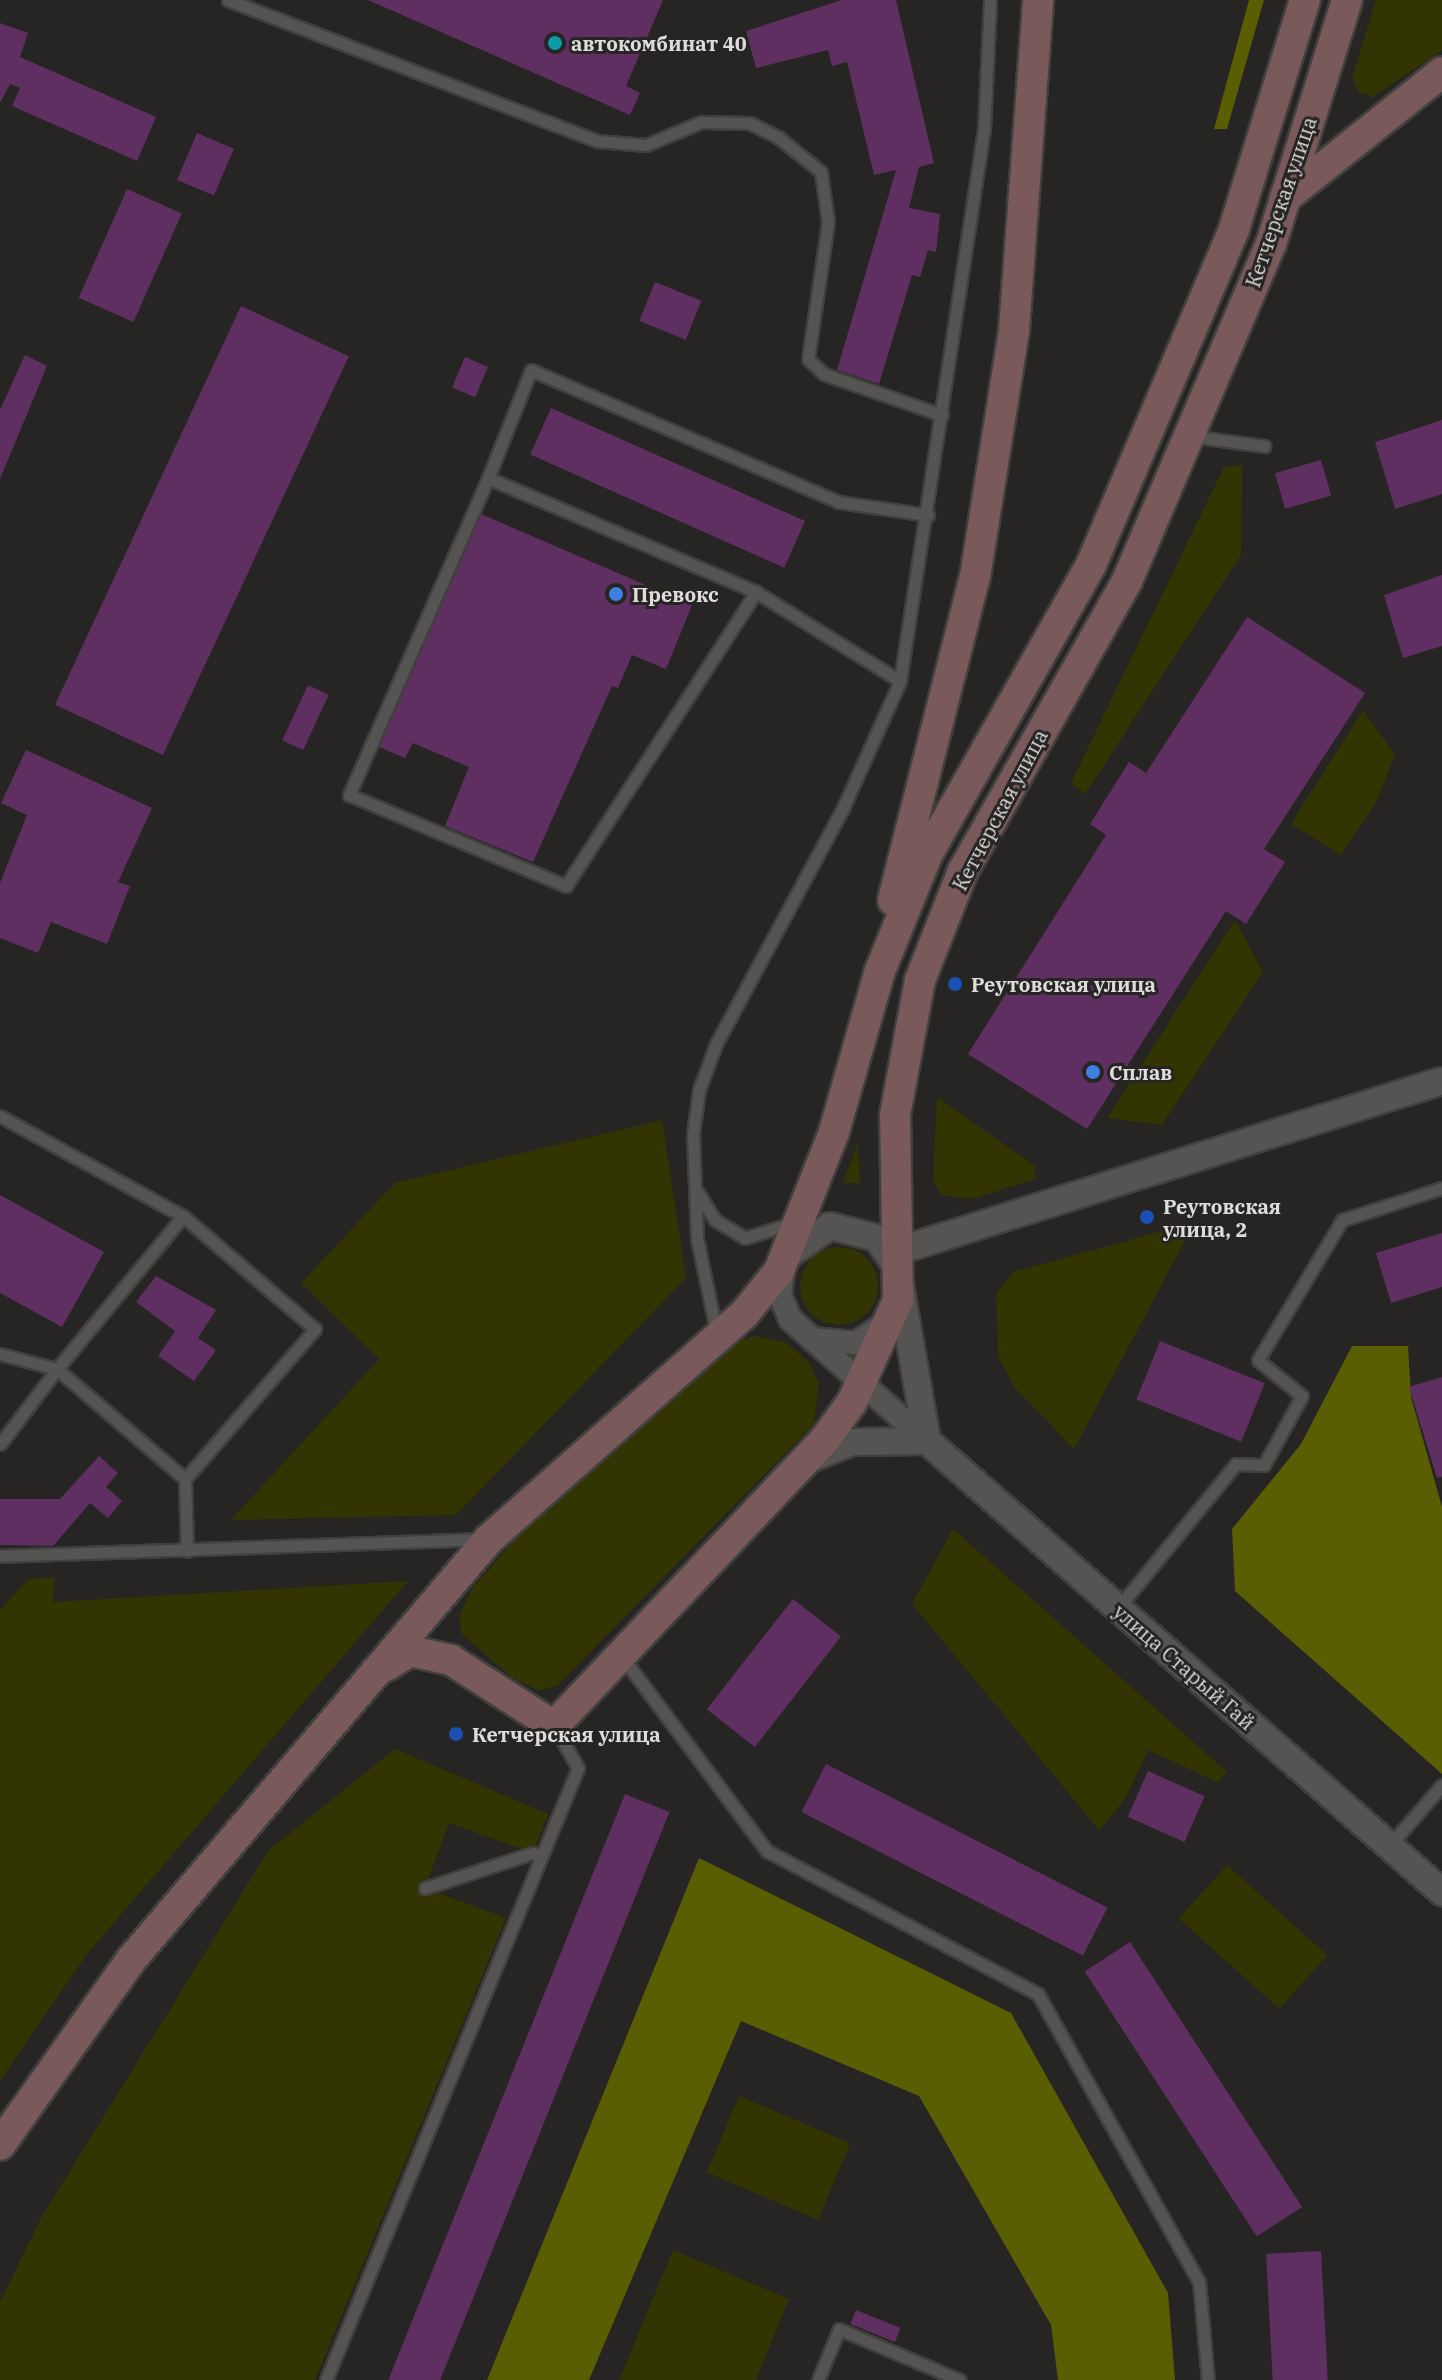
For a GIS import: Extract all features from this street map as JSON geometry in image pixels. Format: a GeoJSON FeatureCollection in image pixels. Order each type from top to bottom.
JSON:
{"type":"FeatureCollection","features":[{"type":"Feature","properties":{"kind":"main road"},"geometry":{"type":"LineString","coordinates":[[880,971],[975,577],[1014,330],[1038,0]]}},
{"type":"Feature","properties":{"kind":"main road","name":"Кетчерская улица"},"geometry":{"type":"LineString","coordinates":[[0,2145],[131,1960],[489,1539],[757,1300],[788,1255],[880,971],[928,853],[1091,565],[1234,229],[1305,0]]}},
{"type":"Feature","properties":{"kind":"main road","name":"Кетчерская улица"},"geometry":{"type":"LineString","coordinates":[[358,1692],[410,1651],[463,1669],[554,1726],[806,1460],[862,1385],[892,1315],[900,1282],[896,1251],[895,1115],[920,980],[963,871],[1127,581],[1285,198],[1347,0]]}},
{"type":"Feature","properties":{"kind":"main road"},"geometry":{"type":"LineString","coordinates":[[1285,198],[1442,72]]}},
{"type":"Feature","properties":{"kind":"main road","name":"Кетчерская улица"},"geometry":{"type":"LineString","coordinates":[[454,1580],[440,1630],[463,1669]]}},
{"type":"Feature","properties":{"kind":"street"},"geometry":{"type":"LineString","coordinates":[[788,1255],[813,1231],[843,1225],[877,1238],[896,1251],[1442,1081]]}},
{"type":"Feature","properties":{"kind":"street","name":"улица Старый Гай"},"geometry":{"type":"LineString","coordinates":[[788,1255],[780,1295],[798,1329],[1442,1892]]}},
{"type":"Feature","properties":{"kind":"street"},"geometry":{"type":"LineString","coordinates":[[806,1460],[852,1442],[927,1441],[900,1282]]}},
{"type":"Feature","properties":{"kind":"street"},"geometry":{"type":"LineString","coordinates":[[798,1329],[843,1346],[869,1338],[892,1315]]}},
{"type":"Feature","properties":{"kind":"lane"},"geometry":{"type":"LineString","coordinates":[[228,0],[597,141],[646,145],[701,122],[750,123],[778,137],[821,172],[828,222],[808,359],[824,374],[942,415]]}},
{"type":"Feature","properties":{"kind":"lane"},"geometry":{"type":"LineString","coordinates":[[718,1336],[697,1238],[695,1112],[716,1044],[843,808],[900,681],[928,515],[984,129],[990,0]]}},
{"type":"Feature","properties":{"kind":"lane"},"geometry":{"type":"LineString","coordinates":[[756,592],[566,886],[349,795],[488,478],[531,370],[839,502],[928,515]]}},
{"type":"Feature","properties":{"kind":"lane"},"geometry":{"type":"LineString","coordinates":[[1189,435],[1264,446]]}},
{"type":"Feature","properties":{"kind":"lane"},"geometry":{"type":"LineString","coordinates":[[488,478],[756,592],[900,681]]}},
{"type":"Feature","properties":{"kind":"lane"},"geometry":{"type":"LineString","coordinates":[[0,1116],[183,1216],[315,1329],[185,1479],[187,1551]]}},
{"type":"Feature","properties":{"kind":"lane"},"geometry":{"type":"LineString","coordinates":[[695,1185],[715,1220],[745,1238],[801,1219]]}},
{"type":"Feature","properties":{"kind":"lane"},"geometry":{"type":"LineString","coordinates":[[1118,1609],[1236,1464],[1264,1465],[1302,1396],[1258,1360],[1342,1220],[1442,1188]]}},
{"type":"Feature","properties":{"kind":"lane"},"geometry":{"type":"LineString","coordinates":[[0,1444],[57,1369],[183,1216]]}},
{"type":"Feature","properties":{"kind":"lane"},"geometry":{"type":"LineString","coordinates":[[0,1354],[57,1369],[185,1479]]}},
{"type":"Feature","properties":{"kind":"lane"},"geometry":{"type":"LineString","coordinates":[[0,1556],[489,1539]]}},
{"type":"Feature","properties":{"kind":"lane"},"geometry":{"type":"LineString","coordinates":[[622,1656],[767,1851],[1038,1994],[1199,2282],[1208,2380]]}},
{"type":"Feature","properties":{"kind":"lane"},"geometry":{"type":"LineString","coordinates":[[326,2380],[578,1768],[554,1726]]}},
{"type":"Feature","properties":{"kind":"lane"},"geometry":{"type":"LineString","coordinates":[[1389,1846],[1442,1785]]}},
{"type":"Feature","properties":{"kind":"lane"},"geometry":{"type":"LineString","coordinates":[[425,1888],[533,1853],[541,1858]]}},
{"type":"Feature","properties":{"kind":"lane"},"geometry":{"type":"LineString","coordinates":[[818,2380],[839,2329],[960,2380]]}},
{"type":"Feature","properties":{"kind":"shaded area"},"geometry":{"type":"Polygon","coordinates":[[[1249,0],[1264,0],[1227,129],[1214,129],[1249,0]]]}},
{"type":"Feature","properties":{"kind":"shaded area"},"geometry":{"type":"Polygon","coordinates":[[[1376,0],[1442,0],[1442,50],[1373,97],[1359,93],[1352,78],[1376,0]]]}},
{"type":"Feature","properties":{"kind":"shaded area"},"geometry":{"type":"Polygon","coordinates":[[[1242,465],[1241,555],[1085,794],[1071,783],[1224,467],[1242,465]]]}},
{"type":"Feature","properties":{"kind":"shaded area"},"geometry":{"type":"Polygon","coordinates":[[[1363,710],[1395,755],[1376,803],[1341,855],[1291,824],[1363,710]]]}},
{"type":"Feature","properties":{"kind":"shaded area"},"geometry":{"type":"Polygon","coordinates":[[[1235,920],[1263,972],[1162,1125],[1107,1118],[1235,920]]]}},
{"type":"Feature","properties":{"kind":"shaded area"},"geometry":{"type":"Polygon","coordinates":[[[937,1097],[1035,1166],[1035,1179],[972,1199],[941,1195],[933,1181],[937,1097]]]}},
{"type":"Feature","properties":{"kind":"shaded area"},"geometry":{"type":"Polygon","coordinates":[[[662,1120],[686,1278],[456,1515],[231,1520],[379,1359],[301,1283],[395,1183],[662,1120]]]}},
{"type":"Feature","properties":{"kind":"shaded area"},"geometry":{"type":"Polygon","coordinates":[[[858,1141],[860,1183],[843,1183],[858,1141]]]}},
{"type":"Feature","properties":{"kind":"shaded area"},"geometry":{"type":"Polygon","coordinates":[[[1195,1222],[1074,1449],[1015,1388],[998,1356],[996,1294],[1013,1272],[1195,1222]]]}},
{"type":"Feature","properties":{"kind":"shaded area"},"geometry":{"type":"Polygon","coordinates":[[[839,1247],[854,1250],[867,1258],[875,1271],[878,1286],[875,1301],[867,1314],[854,1322],[839,1325],[824,1322],[811,1314],[803,1301],[800,1286],[803,1271],[811,1258],[824,1250],[839,1247]]]}},
{"type":"Feature","properties":{"kind":"shaded area"},"geometry":{"type":"Polygon","coordinates":[[[755,1336],[785,1342],[809,1362],[819,1384],[814,1424],[558,1685],[539,1691],[511,1677],[462,1634],[459,1616],[472,1588],[543,1507],[736,1341],[755,1336]]]}},
{"type":"Feature","properties":{"kind":"shaded area"},"geometry":{"type":"Polygon","coordinates":[[[1352,1346],[1408,1346],[1411,1397],[1442,1507],[1442,1774],[1235,1591],[1232,1529],[1301,1444],[1352,1346]]]}},
{"type":"Feature","properties":{"kind":"shaded area"},"geometry":{"type":"Polygon","coordinates":[[[953,1529],[1227,1772],[1217,1782],[1148,1750],[1125,1799],[1099,1830],[912,1604],[953,1529]]]}},
{"type":"Feature","properties":{"kind":"shaded area"},"geometry":{"type":"Polygon","coordinates":[[[55,1577],[53,1602],[408,1581],[87,1954],[0,2081],[0,1610],[29,1579],[55,1577]]]}},
{"type":"Feature","properties":{"kind":"shaded area"},"geometry":{"type":"Polygon","coordinates":[[[395,1749],[548,1814],[533,1853],[449,1823],[425,1888],[506,1918],[315,2380],[0,2380],[0,2302],[42,2216],[268,1851],[395,1749]]]}},
{"type":"Feature","properties":{"kind":"shaded area"},"geometry":{"type":"Polygon","coordinates":[[[699,1858],[1011,2013],[1168,2293],[1175,2380],[1058,2380],[1051,2325],[919,2096],[741,2021],[589,2380],[487,2380],[699,1858]]]}},
{"type":"Feature","properties":{"kind":"shaded area"},"geometry":{"type":"Polygon","coordinates":[[[1227,1865],[1327,1955],[1279,2009],[1179,1919],[1227,1865]]]}},
{"type":"Feature","properties":{"kind":"shaded area"},"geometry":{"type":"Polygon","coordinates":[[[739,2096],[850,2143],[818,2220],[707,2172],[739,2096]]]}},
{"type":"Feature","properties":{"kind":"shaded area"},"geometry":{"type":"Polygon","coordinates":[[[673,2250],[789,2299],[756,2380],[619,2380],[673,2250]]]}},
{"type":"Feature","properties":{"kind":"building","name":"автокомбинат 40"},"geometry":{"type":"Polygon","coordinates":[[[368,0],[663,0],[626,86],[640,93],[630,115],[368,0]]]}},
{"type":"Feature","properties":{"kind":"building"},"geometry":{"type":"Polygon","coordinates":[[[842,0],[896,0],[934,163],[919,167],[909,208],[940,214],[936,252],[928,250],[920,277],[912,275],[879,384],[837,370],[896,170],[874,175],[847,62],[832,66],[828,50],[756,68],[746,31],[842,0]]]}},
{"type":"Feature","properties":{"kind":"building"},"geometry":{"type":"Polygon","coordinates":[[[0,23],[28,33],[20,57],[156,117],[137,161],[12,106],[20,88],[10,84],[0,103],[0,23]]]}},
{"type":"Feature","properties":{"kind":"building"},"geometry":{"type":"Polygon","coordinates":[[[197,133],[234,149],[214,196],[177,180],[197,133]]]}},
{"type":"Feature","properties":{"kind":"building"},"geometry":{"type":"Polygon","coordinates":[[[127,189],[182,213],[133,322],[79,298],[127,189]]]}},
{"type":"Feature","properties":{"kind":"building"},"geometry":{"type":"Polygon","coordinates":[[[655,282],[701,301],[686,340],[639,321],[655,282]]]}},
{"type":"Feature","properties":{"kind":"building"},"geometry":{"type":"Polygon","coordinates":[[[241,306],[349,356],[163,755],[55,705],[241,306]]]}},
{"type":"Feature","properties":{"kind":"building"},"geometry":{"type":"Polygon","coordinates":[[[25,355],[47,366],[0,479],[0,410],[25,355]]]}},
{"type":"Feature","properties":{"kind":"building"},"geometry":{"type":"Polygon","coordinates":[[[465,357],[488,367],[475,397],[452,387],[465,357]]]}},
{"type":"Feature","properties":{"kind":"building"},"geometry":{"type":"Polygon","coordinates":[[[551,408],[805,521],[784,568],[530,455],[551,408]]]}},
{"type":"Feature","properties":{"kind":"building"},"geometry":{"type":"Polygon","coordinates":[[[1442,420],[1442,494],[1395,509],[1375,442],[1442,420]]]}},
{"type":"Feature","properties":{"kind":"building"},"geometry":{"type":"Polygon","coordinates":[[[1321,460],[1331,496],[1285,509],[1275,473],[1321,460]]]}},
{"type":"Feature","properties":{"kind":"building"},"geometry":{"type":"Polygon","coordinates":[[[481,514],[692,605],[666,669],[632,655],[618,688],[612,686],[533,862],[445,826],[469,767],[413,743],[405,758],[379,747],[481,514]]]}},
{"type":"Feature","properties":{"kind":"building"},"geometry":{"type":"Polygon","coordinates":[[[1442,575],[1442,646],[1403,658],[1384,595],[1442,575]]]}},
{"type":"Feature","properties":{"kind":"building"},"geometry":{"type":"Polygon","coordinates":[[[1247,617],[1365,693],[1264,849],[1285,862],[1246,924],[1226,911],[1087,1129],[968,1054],[1106,835],[1090,824],[1129,762],[1146,773],[1247,617]]]}},
{"type":"Feature","properties":{"kind":"building"},"geometry":{"type":"Polygon","coordinates":[[[308,685],[329,695],[303,750],[282,740],[308,685]]]}},
{"type":"Feature","properties":{"kind":"building"},"geometry":{"type":"Polygon","coordinates":[[[26,750],[152,808],[118,882],[130,886],[107,944],[51,922],[38,953],[0,938],[0,883],[27,815],[1,803],[26,750]]]}},
{"type":"Feature","properties":{"kind":"building"},"geometry":{"type":"Polygon","coordinates":[[[0,1195],[104,1252],[62,1327],[0,1293],[0,1195]]]}},
{"type":"Feature","properties":{"kind":"building"},"geometry":{"type":"Polygon","coordinates":[[[1442,1233],[1442,1287],[1391,1303],[1376,1253],[1442,1233]]]}},
{"type":"Feature","properties":{"kind":"building"},"geometry":{"type":"Polygon","coordinates":[[[156,1276],[216,1310],[198,1338],[216,1350],[194,1381],[158,1356],[175,1331],[136,1302],[156,1276]]]}},
{"type":"Feature","properties":{"kind":"building"},"geometry":{"type":"Polygon","coordinates":[[[1160,1341],[1265,1383],[1241,1442],[1136,1399],[1160,1341]]]}},
{"type":"Feature","properties":{"kind":"building"},"geometry":{"type":"Polygon","coordinates":[[[1442,1377],[1442,1477],[1437,1478],[1409,1387],[1442,1377]]]}},
{"type":"Feature","properties":{"kind":"building"},"geometry":{"type":"Polygon","coordinates":[[[99,1456],[118,1473],[106,1487],[122,1501],[108,1518],[90,1503],[53,1546],[0,1545],[0,1499],[60,1499],[99,1456]]]}},
{"type":"Feature","properties":{"kind":"building"},"geometry":{"type":"Polygon","coordinates":[[[793,1599],[841,1637],[755,1747],[707,1709],[793,1599]]]}},
{"type":"Feature","properties":{"kind":"building"},"geometry":{"type":"Polygon","coordinates":[[[826,1764],[1108,1907],[1083,1956],[801,1812],[826,1764]]]}},
{"type":"Feature","properties":{"kind":"building"},"geometry":{"type":"Polygon","coordinates":[[[1148,1771],[1205,1796],[1184,1842],[1128,1817],[1148,1771]]]}},
{"type":"Feature","properties":{"kind":"building"},"geometry":{"type":"Polygon","coordinates":[[[625,1794],[670,1812],[440,2380],[388,2380],[625,1794]]]}},
{"type":"Feature","properties":{"kind":"building"},"geometry":{"type":"Polygon","coordinates":[[[1130,1942],[1302,2207],[1257,2236],[1085,1971],[1130,1942]]]}},
{"type":"Feature","properties":{"kind":"building"},"geometry":{"type":"Polygon","coordinates":[[[1321,2251],[1328,2380],[1273,2380],[1266,2254],[1321,2251]]]}},
{"type":"Feature","properties":{"kind":"building"},"geometry":{"type":"Polygon","coordinates":[[[856,2310],[901,2328],[895,2342],[850,2324],[856,2310]]]}},
{"type":"Feature","properties":{"kind":"place","name":"автокомбинат 40"},"geometry":{"type":"Point","coordinates":[555,43]}},
{"type":"Feature","properties":{"kind":"place","name":"Превокс"},"geometry":{"type":"Point","coordinates":[616,594]}},
{"type":"Feature","properties":{"kind":"place","name":"Реутовская улица"},"geometry":{"type":"Point","coordinates":[955,984]}},
{"type":"Feature","properties":{"kind":"place","name":"Сплав"},"geometry":{"type":"Point","coordinates":[1093,1072]}},
{"type":"Feature","properties":{"kind":"place","name":"Реутовская улица, 2"},"geometry":{"type":"Point","coordinates":[1147,1217]}},
{"type":"Feature","properties":{"kind":"place","name":"Кетчерская улица"},"geometry":{"type":"Point","coordinates":[456,1734]}}]}
